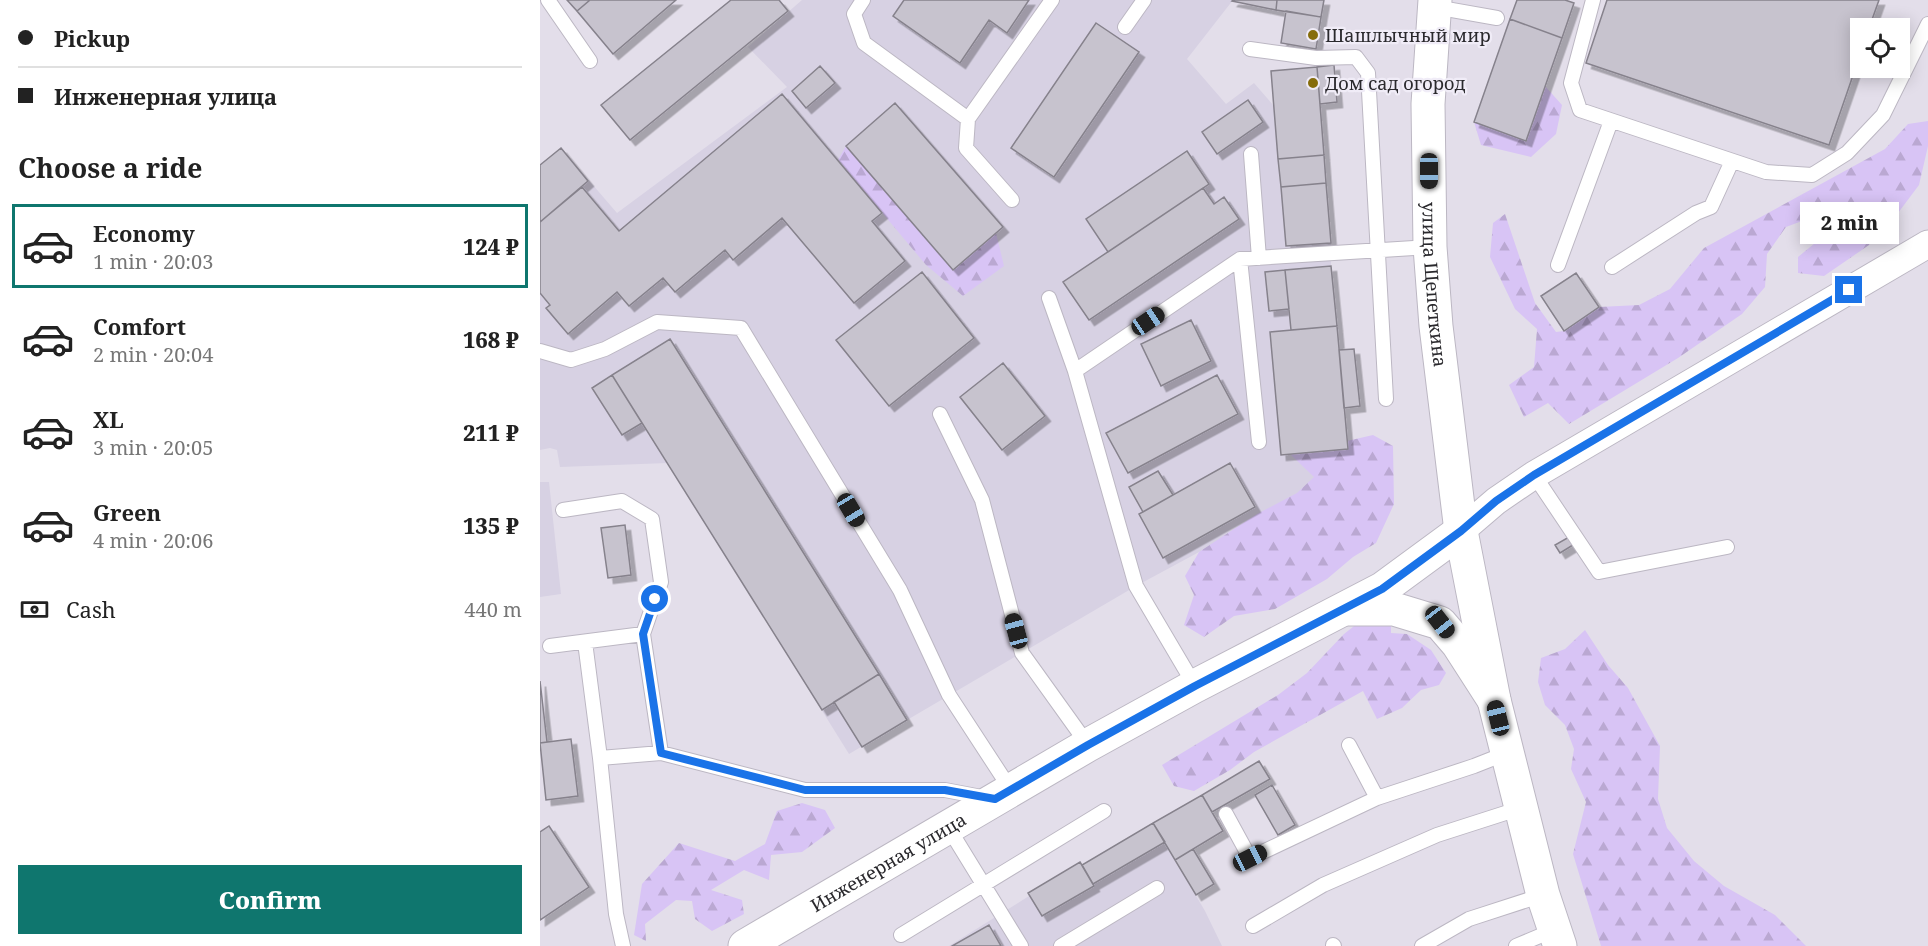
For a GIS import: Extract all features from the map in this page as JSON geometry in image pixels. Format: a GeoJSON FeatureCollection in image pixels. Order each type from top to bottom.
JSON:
{"type":"FeatureCollection","features":[{"type":"Feature","properties":{"kind":"street","name":"улица Щепеткина"},"geometry":{"type":"LineString","coordinates":[[1435,4],[1428,104],[1430,247],[1436,326],[1461,531],[1494,700],[1543,895],[1557,938]]}},
{"type":"Feature","properties":{"kind":"street","name":"Инженерная улица"},"geometry":{"type":"LineString","coordinates":[[745,946],[1088,745],[1195,686],[1382,589],[1461,531],[1496,501],[1534,475],[1928,244]]}},
{"type":"Feature","properties":{"kind":"street"},"geometry":{"type":"LineString","coordinates":[[1344,609],[1394,609],[1440,622],[1458,644],[1494,700]]}},
{"type":"Feature","properties":{"kind":"lane"},"geometry":{"type":"LineString","coordinates":[[548,0],[590,61]]}},
{"type":"Feature","properties":{"kind":"lane"},"geometry":{"type":"LineString","coordinates":[[863,0],[854,15],[864,44],[968,119]]}},
{"type":"Feature","properties":{"kind":"lane"},"geometry":{"type":"LineString","coordinates":[[1011,200],[966,148],[968,119],[1052,0]]}},
{"type":"Feature","properties":{"kind":"lane"},"geometry":{"type":"LineString","coordinates":[[1125,27],[1144,0]]}},
{"type":"Feature","properties":{"kind":"lane"},"geometry":{"type":"LineString","coordinates":[[1593,0],[1571,83],[1580,110],[1766,172],[1812,175],[1847,153],[1883,115],[1928,24]]}},
{"type":"Feature","properties":{"kind":"lane"},"geometry":{"type":"LineString","coordinates":[[1435,4],[1497,18]]}},
{"type":"Feature","properties":{"kind":"lane"},"geometry":{"type":"LineString","coordinates":[[1250,49],[1316,58],[1356,57],[1368,73],[1386,399]]}},
{"type":"Feature","properties":{"kind":"lane"},"geometry":{"type":"LineString","coordinates":[[1558,266],[1611,120]]}},
{"type":"Feature","properties":{"kind":"lane"},"geometry":{"type":"LineString","coordinates":[[1251,154],[1258,258]]}},
{"type":"Feature","properties":{"kind":"lane"},"geometry":{"type":"LineString","coordinates":[[1612,267],[1696,213],[1711,207],[1732,161]]}},
{"type":"Feature","properties":{"kind":"lane"},"geometry":{"type":"LineString","coordinates":[[1075,371],[1240,259],[1430,247]]}},
{"type":"Feature","properties":{"kind":"lane"},"geometry":{"type":"LineString","coordinates":[[1240,259],[1259,442]]}},
{"type":"Feature","properties":{"kind":"lane"},"geometry":{"type":"LineString","coordinates":[[1049,298],[1075,371],[1136,586],[1195,686]]}},
{"type":"Feature","properties":{"kind":"lane"},"geometry":{"type":"LineString","coordinates":[[540,351],[571,360],[604,349],[657,322],[741,328],[900,590],[949,695],[1003,795]]}},
{"type":"Feature","properties":{"kind":"lane"},"geometry":{"type":"LineString","coordinates":[[940,414],[982,501],[1022,653],[1088,745]]}},
{"type":"Feature","properties":{"kind":"lane"},"geometry":{"type":"LineString","coordinates":[[1534,475],[1599,572],[1727,547]]}},
{"type":"Feature","properties":{"kind":"lane"},"geometry":{"type":"LineString","coordinates":[[563,510],[622,501],[651,519],[661,582],[643,634],[661,753]]}},
{"type":"Feature","properties":{"kind":"lane"},"geometry":{"type":"LineString","coordinates":[[550,646],[643,634]]}},
{"type":"Feature","properties":{"kind":"lane"},"geometry":{"type":"LineString","coordinates":[[585,642],[600,758],[615,914],[623,946]]}},
{"type":"Feature","properties":{"kind":"lane"},"geometry":{"type":"LineString","coordinates":[[1349,745],[1377,798]]}},
{"type":"Feature","properties":{"kind":"lane"},"geometry":{"type":"LineString","coordinates":[[600,758],[661,753],[805,790],[945,790],[1003,795]]}},
{"type":"Feature","properties":{"kind":"lane"},"geometry":{"type":"LineString","coordinates":[[1226,814],[1250,858],[1377,798],[1507,753]]}},
{"type":"Feature","properties":{"kind":"lane"},"geometry":{"type":"LineString","coordinates":[[1253,926],[1323,885],[1437,835],[1521,808]]}},
{"type":"Feature","properties":{"kind":"lane"},"geometry":{"type":"LineString","coordinates":[[901,934],[1104,811]]}},
{"type":"Feature","properties":{"kind":"lane"},"geometry":{"type":"LineString","coordinates":[[948,827],[1021,946]]}},
{"type":"Feature","properties":{"kind":"lane"},"geometry":{"type":"LineString","coordinates":[[1061,946],[1157,888]]}},
{"type":"Feature","properties":{"kind":"lane"},"geometry":{"type":"LineString","coordinates":[[1422,946],[1469,919],[1543,895]]}},
{"type":"Feature","properties":{"kind":"lane"},"geometry":{"type":"LineString","coordinates":[[1516,946],[1557,938]]}},
{"type":"Feature","properties":{"kind":"shaded area"},"geometry":{"type":"Polygon","coordinates":[[[802,0],[1233,0],[1187,59],[1226,104],[1254,83],[1273,105],[1271,71],[1317,67],[1331,266],[1348,449],[1346,473],[1136,586],[849,754],[668,463],[560,467],[557,450],[550,448],[540,450],[540,165],[561,148],[617,213],[787,87],[748,47],[802,0]]]}},
{"type":"Feature","properties":{"kind":"shaded area"},"geometry":{"type":"Polygon","coordinates":[[[540,482],[549,482],[561,594],[540,597],[540,482]]]}},
{"type":"Feature","properties":{"kind":"shaded area"},"geometry":{"type":"Polygon","coordinates":[[[1153,823],[1205,911],[1222,946],[949,946],[1029,896],[1028,893],[1080,862],[1082,865],[1153,823]]]}},
{"type":"Feature","properties":{"kind":"green space"},"geometry":{"type":"Polygon","coordinates":[[[1545,86],[1562,105],[1556,134],[1531,157],[1481,145],[1474,122],[1526,141],[1545,86]]]}},
{"type":"Feature","properties":{"kind":"green space"},"geometry":{"type":"Polygon","coordinates":[[[1928,121],[1928,146],[1919,185],[1895,217],[1869,245],[1824,276],[1798,273],[1798,257],[1832,229],[1810,218],[1786,227],[1767,254],[1765,287],[1742,314],[1678,358],[1569,424],[1548,403],[1524,417],[1509,385],[1534,367],[1537,329],[1515,309],[1490,257],[1493,223],[1505,214],[1535,303],[1556,332],[1564,331],[1599,307],[1639,305],[1670,289],[1704,248],[1885,149],[1908,124],[1928,121]]]}},
{"type":"Feature","properties":{"kind":"green space"},"geometry":{"type":"Polygon","coordinates":[[[846,146],[953,270],[996,233],[1004,266],[963,296],[926,265],[838,160],[846,146]]]}},
{"type":"Feature","properties":{"kind":"green space"},"geometry":{"type":"Polygon","coordinates":[[[1373,435],[1393,446],[1394,504],[1376,543],[1353,557],[1327,579],[1275,609],[1234,616],[1204,637],[1184,625],[1194,595],[1185,576],[1199,552],[1257,514],[1297,493],[1314,477],[1290,454],[1348,449],[1347,441],[1373,435]]]}},
{"type":"Feature","properties":{"kind":"green space"},"geometry":{"type":"Polygon","coordinates":[[[1363,619],[1391,619],[1391,633],[1407,634],[1431,650],[1446,673],[1439,685],[1421,690],[1402,708],[1377,719],[1363,691],[1254,752],[1230,770],[1194,791],[1174,786],[1162,765],[1278,695],[1307,673],[1344,634],[1363,619]]]}},
{"type":"Feature","properties":{"kind":"green space"},"geometry":{"type":"Polygon","coordinates":[[[1585,630],[1608,665],[1628,688],[1660,746],[1658,799],[1667,828],[1694,861],[1724,886],[1775,915],[1806,946],[1601,946],[1573,854],[1586,802],[1571,769],[1574,749],[1565,725],[1545,705],[1538,682],[1541,658],[1565,649],[1585,630]]]}},
{"type":"Feature","properties":{"kind":"green space"},"geometry":{"type":"Polygon","coordinates":[[[802,803],[825,810],[835,828],[802,852],[771,855],[769,880],[744,870],[711,890],[742,900],[744,914],[712,931],[695,919],[692,901],[676,900],[645,924],[646,941],[634,935],[642,884],[679,843],[735,861],[765,844],[777,811],[802,803]]]}},
{"type":"Feature","properties":{"kind":"building"},"geometry":{"type":"Polygon","coordinates":[[[567,0],[590,0],[577,11],[567,0]]]}},
{"type":"Feature","properties":{"kind":"building"},"geometry":{"type":"Polygon","coordinates":[[[590,0],[676,0],[613,54],[577,11],[590,0]]]}},
{"type":"Feature","properties":{"kind":"building"},"geometry":{"type":"Polygon","coordinates":[[[731,0],[779,0],[788,11],[630,140],[601,105],[731,0]]]}},
{"type":"Feature","properties":{"kind":"building"},"geometry":{"type":"Polygon","coordinates":[[[904,0],[1029,0],[1007,33],[989,20],[960,63],[893,16],[904,0]]]}},
{"type":"Feature","properties":{"kind":"building"},"geometry":{"type":"Polygon","coordinates":[[[1277,0],[1276,10],[1232,1],[1277,0]]]}},
{"type":"Feature","properties":{"kind":"building"},"geometry":{"type":"Polygon","coordinates":[[[1277,0],[1324,0],[1321,17],[1276,10],[1277,0]]]}},
{"type":"Feature","properties":{"kind":"building"},"geometry":{"type":"Polygon","coordinates":[[[1517,0],[1565,0],[1574,3],[1562,38],[1510,19],[1517,0]]]}},
{"type":"Feature","properties":{"kind":"building"},"geometry":{"type":"Polygon","coordinates":[[[1607,0],[1879,0],[1873,18],[1850,18],[1850,78],[1852,78],[1829,145],[1586,63],[1607,0]]]}},
{"type":"Feature","properties":{"kind":"building"},"geometry":{"type":"Polygon","coordinates":[[[1286,11],[1321,17],[1316,49],[1281,43],[1286,11]]]}},
{"type":"Feature","properties":{"kind":"building"},"geometry":{"type":"Polygon","coordinates":[[[1510,19],[1562,38],[1526,141],[1474,122],[1510,19]]]}},
{"type":"Feature","properties":{"kind":"building"},"geometry":{"type":"Polygon","coordinates":[[[1096,23],[1139,52],[1054,177],[1011,148],[1096,23]]]}},
{"type":"Feature","properties":{"kind":"building"},"geometry":{"type":"Polygon","coordinates":[[[1334,65],[1337,102],[1320,104],[1317,67],[1334,65]]]}},
{"type":"Feature","properties":{"kind":"building"},"geometry":{"type":"Polygon","coordinates":[[[820,66],[835,83],[806,108],[792,91],[820,66]]]}},
{"type":"Feature","properties":{"kind":"building"},"geometry":{"type":"Polygon","coordinates":[[[1317,67],[1324,155],[1278,159],[1271,71],[1317,67]]]}},
{"type":"Feature","properties":{"kind":"building"},"geometry":{"type":"Polygon","coordinates":[[[782,94],[882,213],[872,221],[905,261],[854,303],[782,218],[733,260],[725,250],[675,292],[663,278],[629,306],[617,292],[568,334],[546,308],[550,305],[540,293],[540,222],[582,187],[619,231],[782,94]]]}},
{"type":"Feature","properties":{"kind":"building"},"geometry":{"type":"Polygon","coordinates":[[[1248,100],[1263,122],[1217,154],[1202,132],[1248,100]]]}},
{"type":"Feature","properties":{"kind":"building"},"geometry":{"type":"Polygon","coordinates":[[[895,103],[1003,227],[953,270],[846,146],[895,103]]]}},
{"type":"Feature","properties":{"kind":"building"},"geometry":{"type":"Polygon","coordinates":[[[561,148],[588,181],[540,222],[540,165],[561,148]]]}},
{"type":"Feature","properties":{"kind":"building"},"geometry":{"type":"Polygon","coordinates":[[[1187,151],[1209,184],[1108,252],[1086,219],[1187,151]]]}},
{"type":"Feature","properties":{"kind":"building"},"geometry":{"type":"Polygon","coordinates":[[[1324,155],[1326,183],[1281,187],[1278,159],[1324,155]]]}},
{"type":"Feature","properties":{"kind":"building"},"geometry":{"type":"Polygon","coordinates":[[[1326,183],[1331,243],[1286,246],[1281,187],[1326,183]]]}},
{"type":"Feature","properties":{"kind":"building"},"geometry":{"type":"Polygon","coordinates":[[[1203,188],[1214,204],[1224,197],[1239,219],[1089,320],[1063,282],[1203,188]]]}},
{"type":"Feature","properties":{"kind":"building"},"geometry":{"type":"Polygon","coordinates":[[[1331,266],[1337,326],[1291,330],[1285,270],[1331,266]]]}},
{"type":"Feature","properties":{"kind":"building"},"geometry":{"type":"Polygon","coordinates":[[[1285,270],[1289,309],[1269,311],[1265,272],[1285,270]]]}},
{"type":"Feature","properties":{"kind":"building"},"geometry":{"type":"Polygon","coordinates":[[[922,272],[974,338],[889,406],[836,340],[922,272]]]}},
{"type":"Feature","properties":{"kind":"building"},"geometry":{"type":"Polygon","coordinates":[[[1576,273],[1599,307],[1564,331],[1541,296],[1576,273]]]}},
{"type":"Feature","properties":{"kind":"building"},"geometry":{"type":"Polygon","coordinates":[[[1191,320],[1211,361],[1161,386],[1141,344],[1191,320]]]}},
{"type":"Feature","properties":{"kind":"building"},"geometry":{"type":"Polygon","coordinates":[[[1337,326],[1348,449],[1281,455],[1270,332],[1337,326]]]}},
{"type":"Feature","properties":{"kind":"building"},"geometry":{"type":"Polygon","coordinates":[[[670,339],[879,674],[822,710],[612,375],[670,339]]]}},
{"type":"Feature","properties":{"kind":"building"},"geometry":{"type":"Polygon","coordinates":[[[1354,349],[1360,406],[1344,408],[1339,350],[1354,349]]]}},
{"type":"Feature","properties":{"kind":"building"},"geometry":{"type":"Polygon","coordinates":[[[1003,363],[1045,416],[1002,450],[960,397],[1003,363]]]}},
{"type":"Feature","properties":{"kind":"building"},"geometry":{"type":"Polygon","coordinates":[[[612,375],[642,423],[622,435],[592,388],[612,375]]]}},
{"type":"Feature","properties":{"kind":"building"},"geometry":{"type":"Polygon","coordinates":[[[1217,375],[1238,414],[1128,473],[1106,433],[1217,375]]]}},
{"type":"Feature","properties":{"kind":"building"},"geometry":{"type":"Polygon","coordinates":[[[1230,463],[1255,507],[1163,558],[1139,514],[1230,463]]]}},
{"type":"Feature","properties":{"kind":"building"},"geometry":{"type":"Polygon","coordinates":[[[1158,471],[1173,495],[1143,512],[1129,487],[1158,471]]]}},
{"type":"Feature","properties":{"kind":"building"},"geometry":{"type":"Polygon","coordinates":[[[625,525],[631,575],[608,578],[601,528],[625,525]]]}},
{"type":"Feature","properties":{"kind":"building"},"geometry":{"type":"Polygon","coordinates":[[[1569,537],[1573,545],[1560,553],[1555,545],[1569,537]]]}},
{"type":"Feature","properties":{"kind":"building"},"geometry":{"type":"Polygon","coordinates":[[[879,674],[907,720],[862,747],[834,702],[879,674]]]}},
{"type":"Feature","properties":{"kind":"building"},"geometry":{"type":"Polygon","coordinates":[[[540,681],[547,742],[540,743],[540,681]]]}},
{"type":"Feature","properties":{"kind":"building"},"geometry":{"type":"Polygon","coordinates":[[[571,739],[578,796],[546,800],[540,743],[571,739]]]}},
{"type":"Feature","properties":{"kind":"building"},"geometry":{"type":"Polygon","coordinates":[[[1259,761],[1270,779],[1212,812],[1202,795],[1259,761]]]}},
{"type":"Feature","properties":{"kind":"building"},"geometry":{"type":"Polygon","coordinates":[[[1272,785],[1295,825],[1278,835],[1255,795],[1272,785]]]}},
{"type":"Feature","properties":{"kind":"building"},"geometry":{"type":"Polygon","coordinates":[[[1202,795],[1223,831],[1175,860],[1153,823],[1202,795]]]}},
{"type":"Feature","properties":{"kind":"building"},"geometry":{"type":"Polygon","coordinates":[[[1153,823],[1165,842],[1093,884],[1082,865],[1153,823]]]}},
{"type":"Feature","properties":{"kind":"building"},"geometry":{"type":"Polygon","coordinates":[[[549,826],[589,887],[540,920],[540,832],[549,826]]]}},
{"type":"Feature","properties":{"kind":"building"},"geometry":{"type":"Polygon","coordinates":[[[1193,849],[1214,884],[1196,895],[1175,860],[1193,849]]]}},
{"type":"Feature","properties":{"kind":"building"},"geometry":{"type":"Polygon","coordinates":[[[1080,862],[1094,886],[1042,916],[1028,893],[1080,862]]]}},
{"type":"Feature","properties":{"kind":"building"},"geometry":{"type":"Polygon","coordinates":[[[989,925],[1001,946],[952,946],[989,925]]]}},
{"type":"Feature","properties":{"kind":"place","name":"Шашлычный мир"},"geometry":{"type":"Point","coordinates":[1313,35]}},
{"type":"Feature","properties":{"kind":"place","name":"Дом сад огород"},"geometry":{"type":"Point","coordinates":[1313,83]}},
{"type":"Feature","properties":{"kind":"route"},"geometry":{"type":"LineString","coordinates":[[655,599],[643,634],[661,753],[805,790],[945,790],[995,799],[1195,686],[1382,589],[1461,531],[1496,501],[1534,475],[1849,290]]}}]}
